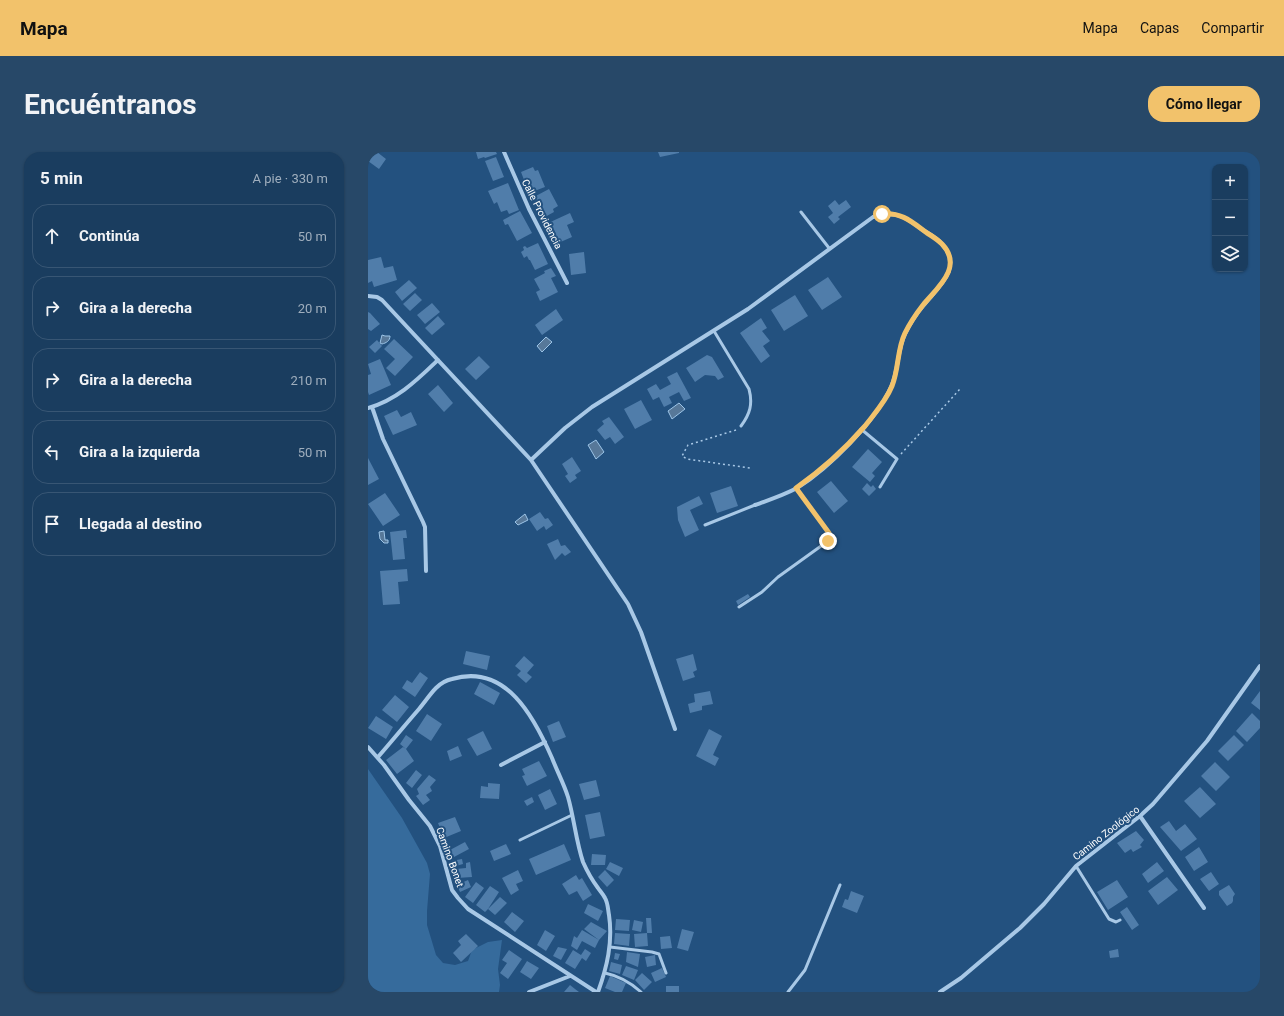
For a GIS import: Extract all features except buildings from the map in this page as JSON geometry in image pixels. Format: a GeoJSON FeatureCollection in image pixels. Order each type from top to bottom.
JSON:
{"type":"FeatureCollection","features":[{"type":"Feature","properties":{"kind":"street","name":"Calle Providencia"},"geometry":{"type":"LineString","coordinates":[[504,152],[529,209],[568,283]]}},
{"type":"Feature","properties":{"kind":"street"},"geometry":{"type":"LineString","coordinates":[[531,460],[565,428],[592,407],[748,309],[873,217],[882,214],[897,214],[906,218],[942,243],[949,258],[949,272],[945,281],[914,318],[904,335],[892,385],[887,396],[881,406],[843,451],[817,474],[796,488],[755,506]]}},
{"type":"Feature","properties":{"kind":"street"},"geometry":{"type":"LineString","coordinates":[[368,296],[377,297],[382,300],[531,460],[628,604],[641,632],[675,729]]}},
{"type":"Feature","properties":{"kind":"street"},"geometry":{"type":"LineString","coordinates":[[426,571],[425,528],[423,522],[370,408],[396,396],[406,389],[438,360]]}},
{"type":"Feature","properties":{"kind":"street","name":"Camino Zoológico"},"geometry":{"type":"LineString","coordinates":[[940,992],[961,978],[1020,928],[1044,904],[1076,866],[1140,816],[1173,782],[1207,741],[1260,666]]}},
{"type":"Feature","properties":{"kind":"street"},"geometry":{"type":"LineString","coordinates":[[378,757],[436,688],[450,679],[475,675],[498,682],[508,689],[526,709],[545,742],[568,797],[583,861],[588,874],[605,898],[608,906],[611,929],[610,947],[605,973],[597,992]]}},
{"type":"Feature","properties":{"kind":"street"},"geometry":{"type":"LineString","coordinates":[[501,765],[545,742]]}},
{"type":"Feature","properties":{"kind":"street","name":"Camino Bonet"},"geometry":{"type":"LineString","coordinates":[[368,747],[378,757],[435,833],[452,890],[468,909],[597,992]]}},
{"type":"Feature","properties":{"kind":"street"},"geometry":{"type":"LineString","coordinates":[[1140,816],[1204,908]]}},
{"type":"Feature","properties":{"kind":"street"},"geometry":{"type":"LineString","coordinates":[[528,992],[570,976]]}},
{"type":"Feature","properties":{"kind":"lane"},"geometry":{"type":"LineString","coordinates":[[801,212],[829,248]]}},
{"type":"Feature","properties":{"kind":"lane"},"geometry":{"type":"LineString","coordinates":[[714,331],[749,389],[751,396],[750,412],[741,426]]}},
{"type":"Feature","properties":{"kind":"lane"},"geometry":{"type":"LineString","coordinates":[[862,429],[897,459],[880,487]]}},
{"type":"Feature","properties":{"kind":"lane"},"geometry":{"type":"LineString","coordinates":[[740,607],[762,592],[778,576],[828,541],[829,533],[796,488]]}},
{"type":"Feature","properties":{"kind":"lane"},"geometry":{"type":"LineString","coordinates":[[705,525],[755,506]]}},
{"type":"Feature","properties":{"kind":"lane"},"geometry":{"type":"LineString","coordinates":[[520,840],[572,815]]}},
{"type":"Feature","properties":{"kind":"lane"},"geometry":{"type":"LineString","coordinates":[[1076,866],[1109,919],[1116,922],[1120,920]]}},
{"type":"Feature","properties":{"kind":"lane"},"geometry":{"type":"LineString","coordinates":[[788,992],[805,970],[840,885]]}},
{"type":"Feature","properties":{"kind":"lane"},"geometry":{"type":"LineString","coordinates":[[610,947],[659,954],[666,973]]}},
{"type":"Feature","properties":{"kind":"lane"},"geometry":{"type":"LineString","coordinates":[[605,973],[614,975],[624,980],[635,986],[640,992]]}},
{"type":"Feature","properties":{"kind":"path"},"geometry":{"type":"LineString","coordinates":[[897,459],[960,389]]}},
{"type":"Feature","properties":{"kind":"path"},"geometry":{"type":"LineString","coordinates":[[741,426],[737,429],[688,445],[682,456],[687,460],[750,468]]}},
{"type":"Feature","properties":{"kind":"shaded area"},"geometry":{"type":"Polygon","coordinates":[[[382,335],[390,336],[388,342],[382,344],[380,343],[382,335]]]}},
{"type":"Feature","properties":{"kind":"shaded area"},"geometry":{"type":"Polygon","coordinates":[[[546,337],[552,342],[542,352],[537,346],[546,337]]]}},
{"type":"Feature","properties":{"kind":"shaded area"},"geometry":{"type":"Polygon","coordinates":[[[679,403],[685,409],[672,419],[668,411],[679,403]]]}},
{"type":"Feature","properties":{"kind":"shaded area"},"geometry":{"type":"Polygon","coordinates":[[[596,440],[604,452],[596,459],[588,445],[596,440]]]}},
{"type":"Feature","properties":{"kind":"shaded area"},"geometry":{"type":"Polygon","coordinates":[[[525,514],[528,520],[518,525],[515,522],[525,514]]]}},
{"type":"Feature","properties":{"kind":"shaded area"},"geometry":{"type":"Polygon","coordinates":[[[384,531],[385,540],[388,540],[388,543],[384,543],[380,539],[379,532],[384,531]]]}},
{"type":"Feature","properties":{"kind":"shaded area"},"geometry":{"type":"Polygon","coordinates":[[[368,769],[402,818],[427,863],[430,874],[427,925],[436,955],[443,963],[455,965],[468,961],[472,950],[488,942],[502,940],[498,969],[500,985],[499,992],[368,992],[368,769]]]}},
{"type":"Feature","properties":{"kind":"route"},"geometry":{"type":"LineString","coordinates":[[828,541],[829,533],[796,488],[817,474],[843,451],[881,406],[892,385],[904,335],[914,318],[945,281],[949,272],[949,258],[942,243],[906,218],[897,214],[882,214]]}}]}
